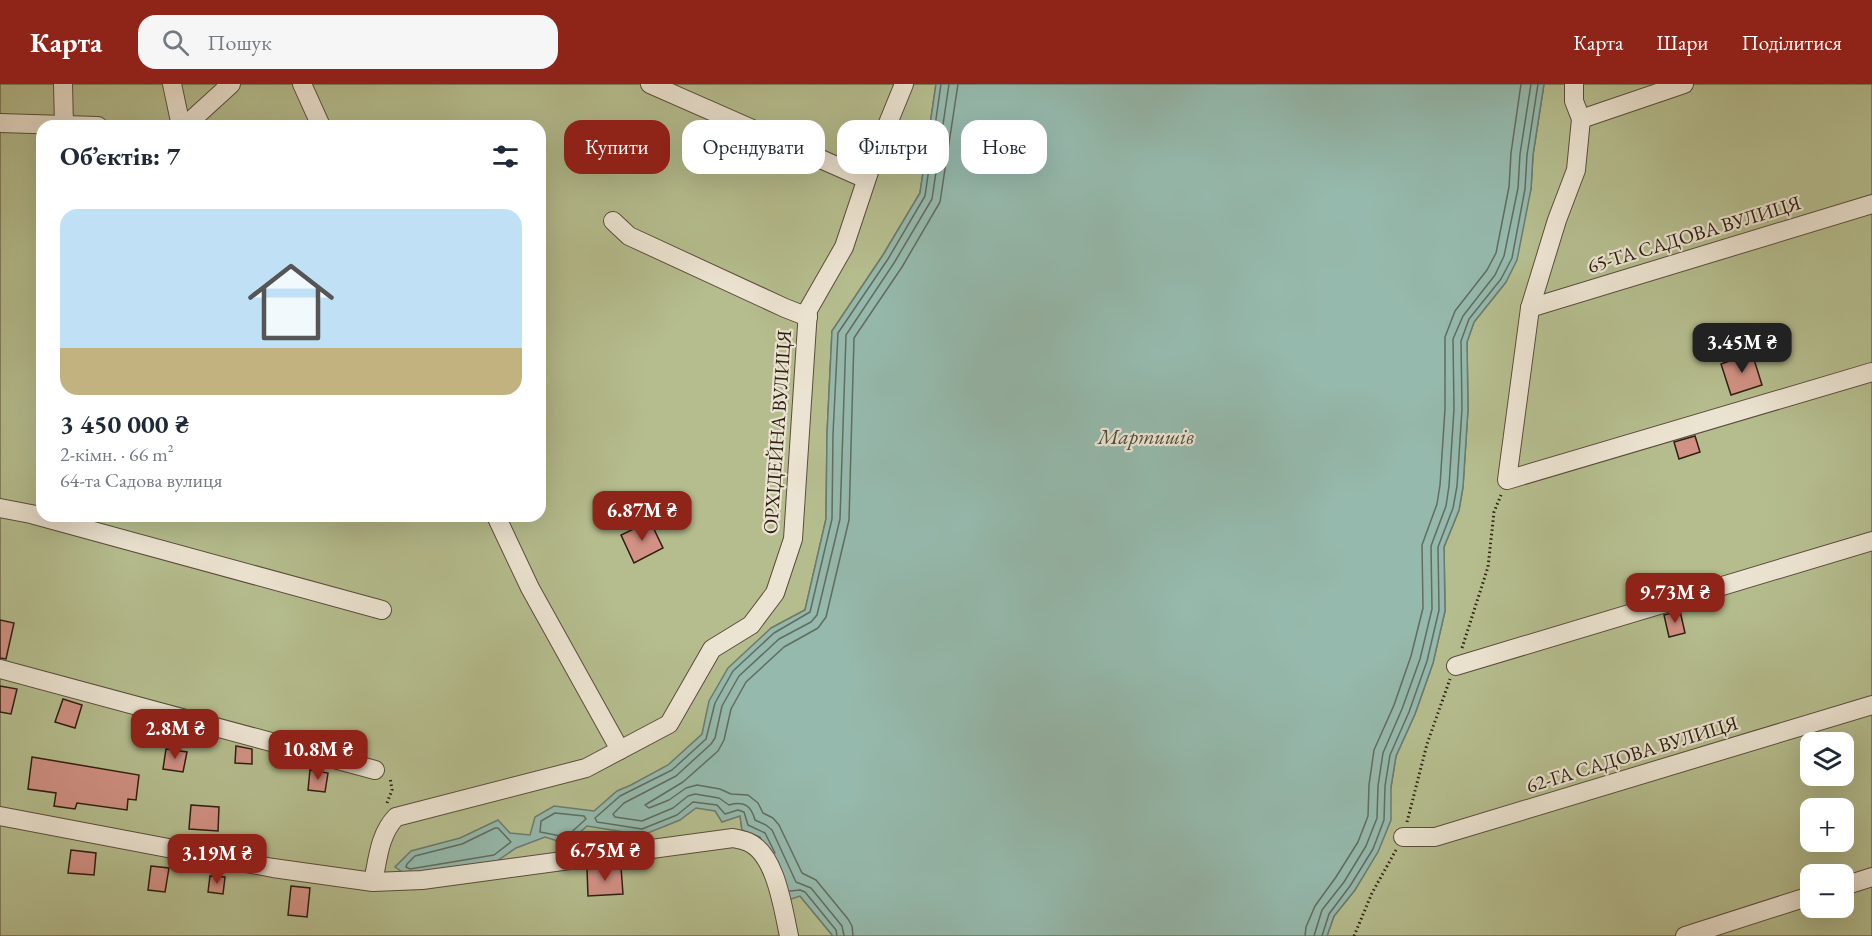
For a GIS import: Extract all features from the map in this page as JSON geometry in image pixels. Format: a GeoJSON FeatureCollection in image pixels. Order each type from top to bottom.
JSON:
{"type":"FeatureCollection","features":[{"type":"Feature","properties":{"kind":"street"},"geometry":{"type":"LineString","coordinates":[[63,84],[64,120]]}},
{"type":"Feature","properties":{"kind":"street"},"geometry":{"type":"LineString","coordinates":[[172,84],[181,120]]}},
{"type":"Feature","properties":{"kind":"street"},"geometry":{"type":"LineString","coordinates":[[190,120],[231,84]]}},
{"type":"Feature","properties":{"kind":"street"},"geometry":{"type":"LineString","coordinates":[[302,84],[318,120]]}},
{"type":"Feature","properties":{"kind":"street"},"geometry":{"type":"LineString","coordinates":[[650,84],[866,179]]}},
{"type":"Feature","properties":{"kind":"street","name":"ОРХІДЕЙНА ВУЛИЦЯ"},"geometry":{"type":"LineString","coordinates":[[392,822],[396,817],[586,768],[669,724],[712,650],[751,625],[775,593],[793,539],[808,310],[844,247],[866,179],[904,84]]}},
{"type":"Feature","properties":{"kind":"street"},"geometry":{"type":"LineString","coordinates":[[1574,84],[1574,101],[1581,119],[1576,170],[1557,220],[1530,308],[1507,480],[1872,372]]}},
{"type":"Feature","properties":{"kind":"street"},"geometry":{"type":"LineString","coordinates":[[1581,119],[1684,84]]}},
{"type":"Feature","properties":{"kind":"street"},"geometry":{"type":"LineString","coordinates":[[0,123],[36,124]]}},
{"type":"Feature","properties":{"kind":"street","name":"65-ТА САДОВА ВУЛИЦЯ"},"geometry":{"type":"LineString","coordinates":[[1530,308],[1872,204]]}},
{"type":"Feature","properties":{"kind":"street"},"geometry":{"type":"LineString","coordinates":[[614,221],[629,236],[785,308],[808,316]]}},
{"type":"Feature","properties":{"kind":"street"},"geometry":{"type":"LineString","coordinates":[[0,508],[36,515]]}},
{"type":"Feature","properties":{"kind":"street"},"geometry":{"type":"LineString","coordinates":[[60,522],[382,610]]}},
{"type":"Feature","properties":{"kind":"street"},"geometry":{"type":"LineString","coordinates":[[499,522],[530,588],[620,750]]}},
{"type":"Feature","properties":{"kind":"street"},"geometry":{"type":"LineString","coordinates":[[1456,666],[1872,541]]}},
{"type":"Feature","properties":{"kind":"street"},"geometry":{"type":"LineString","coordinates":[[0,669],[375,770]]}},
{"type":"Feature","properties":{"kind":"street","name":"62-ГА САДОВА ВУЛИЦЯ"},"geometry":{"type":"LineString","coordinates":[[1403,837],[1435,837],[1872,705]]}},
{"type":"Feature","properties":{"kind":"street"},"geometry":{"type":"LineString","coordinates":[[0,816],[273,868],[373,882],[422,880],[734,838],[749,842],[761,852],[775,877],[789,936]]}},
{"type":"Feature","properties":{"kind":"street"},"geometry":{"type":"LineString","coordinates":[[373,882],[382,837],[392,822]]}},
{"type":"Feature","properties":{"kind":"street"},"geometry":{"type":"LineString","coordinates":[[1854,883],[1872,877]]}},
{"type":"Feature","properties":{"kind":"street"},"geometry":{"type":"LineString","coordinates":[[1685,936],[1800,899]]}},
{"type":"Feature","properties":{"kind":"path"},"geometry":{"type":"LineString","coordinates":[[1354,936],[1372,893],[1403,837],[1427,744],[1448,682],[1456,666],[1488,567],[1494,512],[1507,480]]}},
{"type":"Feature","properties":{"kind":"path"},"geometry":{"type":"LineString","coordinates":[[375,770],[390,777],[392,790],[385,808],[386,815],[392,822]]}},
{"type":"Feature","properties":{"kind":"green space"},"geometry":{"type":"Polygon","coordinates":[[[0,84],[936,84],[931,120],[837,120],[837,174],[923,174],[920,193],[883,255],[832,331],[826,519],[805,610],[771,628],[740,815],[742,830],[760,837],[783,884],[800,896],[833,936],[0,936],[0,84]]]}},
{"type":"Feature","properties":{"kind":"green space"},"geometry":{"type":"Polygon","coordinates":[[[1544,84],[1872,84],[1872,936],[1327,936],[1334,916],[1355,890],[1391,787],[1396,756],[1415,714],[1433,663],[1445,611],[1444,547],[1459,510],[1463,487],[1468,409],[1467,342],[1474,322],[1506,282],[1531,189],[1533,155],[1544,84]]]}},
{"type":"Feature","properties":{"kind":"water","name":"Мартишів"},"geometry":{"type":"Polygon","coordinates":[[[936,84],[1544,84],[1533,155],[1531,189],[1517,260],[1506,282],[1474,322],[1467,342],[1468,409],[1463,487],[1459,510],[1444,547],[1445,611],[1433,663],[1415,714],[1396,756],[1391,787],[1391,820],[1378,852],[1355,890],[1334,916],[1327,936],[833,936],[800,896],[788,900],[760,837],[742,830],[740,816],[722,822],[715,811],[696,808],[680,820],[643,835],[587,826],[567,844],[545,837],[516,848],[497,861],[408,876],[395,867],[411,851],[460,838],[498,820],[510,833],[530,835],[535,817],[554,806],[594,811],[617,791],[668,765],[702,734],[709,701],[728,668],[771,628],[805,610],[826,519],[832,331],[883,255],[920,193],[923,174],[949,174],[949,120],[931,120],[936,84]]]}},
{"type":"Feature","properties":{"kind":"building"},"geometry":{"type":"Polygon","coordinates":[[[1752,353],[1762,385],[1731,395],[1721,364],[1752,353]]]}},
{"type":"Feature","properties":{"kind":"building"},"geometry":{"type":"Polygon","coordinates":[[[1695,436],[1700,452],[1679,459],[1674,442],[1695,436]]]}},
{"type":"Feature","properties":{"kind":"building"},"geometry":{"type":"Polygon","coordinates":[[[650,521],[663,548],[634,563],[621,535],[650,521]]]}},
{"type":"Feature","properties":{"kind":"building"},"geometry":{"type":"Polygon","coordinates":[[[1680,611],[1685,633],[1669,637],[1664,615],[1680,611]]]}},
{"type":"Feature","properties":{"kind":"building"},"geometry":{"type":"Polygon","coordinates":[[[0,620],[14,623],[6,659],[0,658],[0,620]]]}},
{"type":"Feature","properties":{"kind":"building"},"geometry":{"type":"Polygon","coordinates":[[[0,686],[17,689],[11,714],[0,712],[0,686]]]}},
{"type":"Feature","properties":{"kind":"building"},"geometry":{"type":"Polygon","coordinates":[[[63,699],[82,705],[75,728],[55,722],[63,699]]]}},
{"type":"Feature","properties":{"kind":"building"},"geometry":{"type":"Polygon","coordinates":[[[236,746],[252,749],[252,764],[235,763],[236,746]]]}},
{"type":"Feature","properties":{"kind":"building"},"geometry":{"type":"Polygon","coordinates":[[[166,749],[187,752],[183,772],[163,769],[166,749]]]}},
{"type":"Feature","properties":{"kind":"building"},"geometry":{"type":"Polygon","coordinates":[[[32,757],[139,775],[136,800],[128,799],[127,810],[77,803],[75,809],[54,806],[56,793],[28,789],[32,757]]]}},
{"type":"Feature","properties":{"kind":"building"},"geometry":{"type":"Polygon","coordinates":[[[310,770],[328,773],[325,792],[308,790],[310,770]]]}},
{"type":"Feature","properties":{"kind":"building"},"geometry":{"type":"Polygon","coordinates":[[[191,805],[219,807],[218,831],[189,829],[191,805]]]}},
{"type":"Feature","properties":{"kind":"building"},"geometry":{"type":"Polygon","coordinates":[[[71,850],[96,853],[94,875],[68,873],[71,850]]]}},
{"type":"Feature","properties":{"kind":"building"},"geometry":{"type":"Polygon","coordinates":[[[151,866],[169,868],[165,892],[148,890],[151,866]]]}},
{"type":"Feature","properties":{"kind":"building"},"geometry":{"type":"Polygon","coordinates":[[[621,867],[623,894],[588,896],[587,869],[621,867]]]}},
{"type":"Feature","properties":{"kind":"building"},"geometry":{"type":"Polygon","coordinates":[[[210,876],[225,877],[223,894],[208,892],[210,876]]]}},
{"type":"Feature","properties":{"kind":"building"},"geometry":{"type":"Polygon","coordinates":[[[291,886],[310,888],[307,917],[288,915],[291,886]]]}}]}
